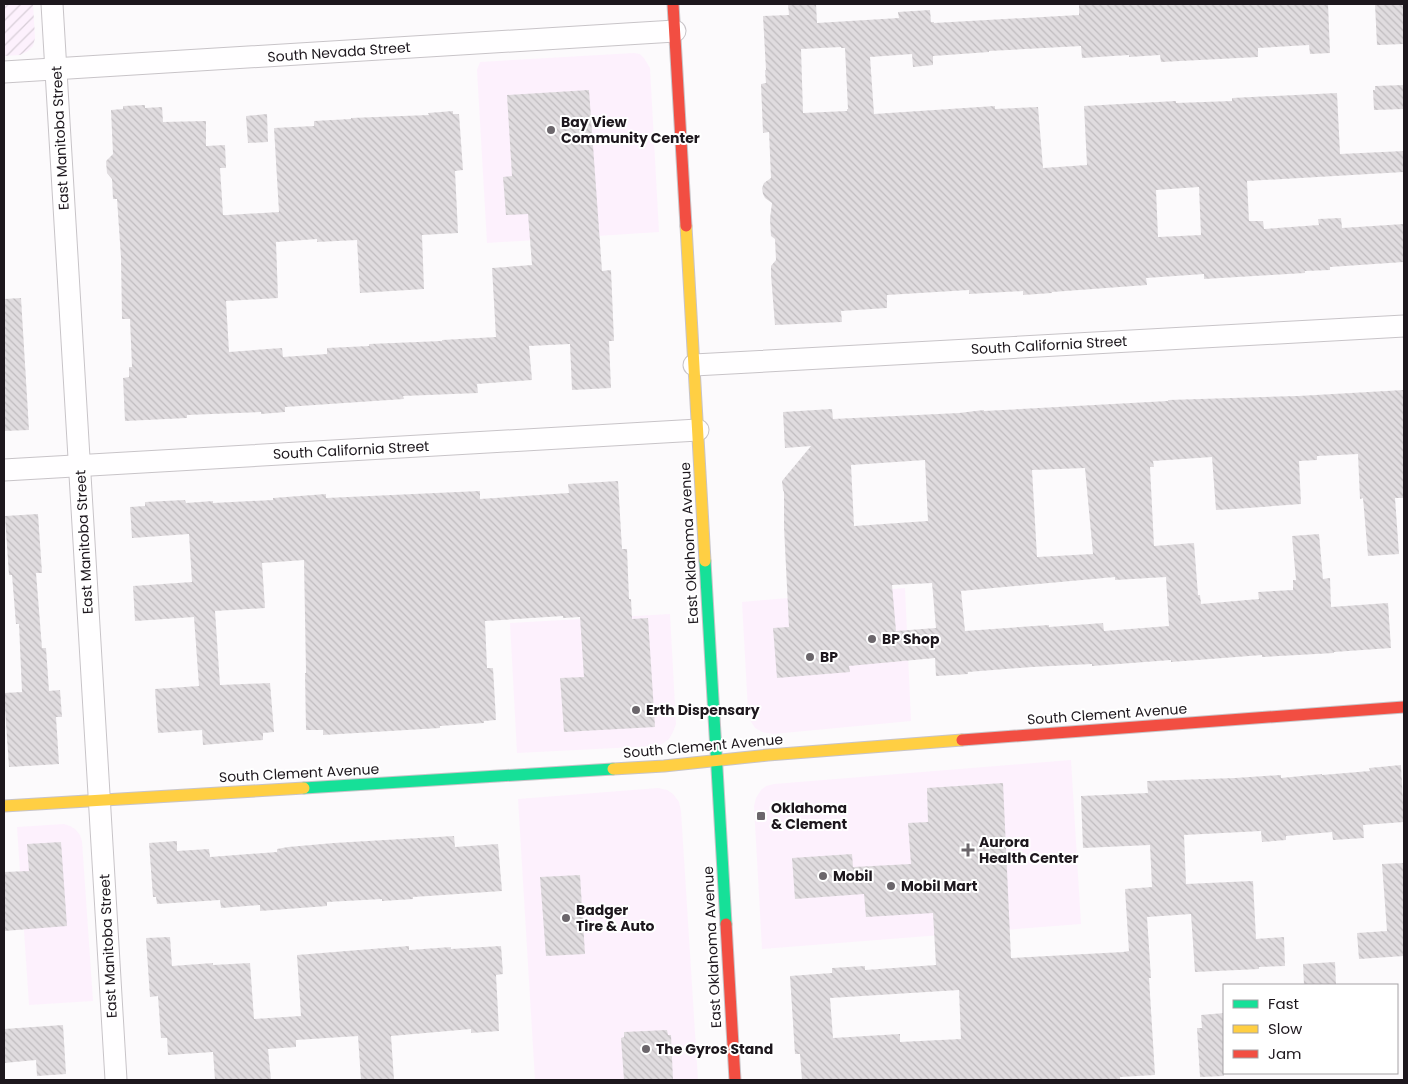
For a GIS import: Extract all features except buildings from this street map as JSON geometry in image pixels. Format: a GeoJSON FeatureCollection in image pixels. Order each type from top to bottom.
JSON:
{"type":"FeatureCollection","features":[{"type":"Feature","properties":{"kind":"street","name":"East Manitoba Street"},"geometry":{"type":"LineString","coordinates":[[52,4],[116,1080]]}},
{"type":"Feature","properties":{"kind":"street","name":"East Oklahoma Avenue"},"geometry":{"type":"LineString","coordinates":[[673,4],[735,1080]]}},
{"type":"Feature","properties":{"kind":"street","name":"South Nevada Street"},"geometry":{"type":"LineString","coordinates":[[4,72],[675,32]]}},
{"type":"Feature","properties":{"kind":"street","name":"South California Street"},"geometry":{"type":"LineString","coordinates":[[694,365],[1404,326]]}},
{"type":"Feature","properties":{"kind":"street","name":"South California Street"},"geometry":{"type":"LineString","coordinates":[[4,470],[698,430]]}},
{"type":"Feature","properties":{"kind":"street","name":"South Clement Avenue"},"geometry":{"type":"LineString","coordinates":[[4,806],[664,766],[825,750],[1404,707]]}},
{"type":"Feature","properties":{"kind":"shaded area"},"geometry":{"type":"Polygon","coordinates":[[[4,4],[33,4],[35,38],[33,46],[20,55],[4,56],[4,4]]]}},
{"type":"Feature","properties":{"kind":"shaded area"},"geometry":{"type":"Polygon","coordinates":[[[640,54],[650,68],[659,232],[487,243],[477,70],[480,62],[640,54]]]}},
{"type":"Feature","properties":{"kind":"shaded area"},"geometry":{"type":"Polygon","coordinates":[[[905,588],[911,721],[773,734],[762,732],[755,728],[750,720],[748,711],[742,602],[905,588]]]}},
{"type":"Feature","properties":{"kind":"shaded area"},"geometry":{"type":"Polygon","coordinates":[[[670,614],[676,724],[669,739],[656,746],[517,753],[510,623],[670,614]]]}},
{"type":"Feature","properties":{"kind":"shaded area"},"geometry":{"type":"Polygon","coordinates":[[[1071,760],[1081,924],[762,949],[754,806],[756,798],[766,786],[1071,760]]]}},
{"type":"Feature","properties":{"kind":"shaded area"},"geometry":{"type":"Polygon","coordinates":[[[658,788],[673,794],[679,802],[681,811],[698,1080],[535,1080],[518,799],[658,788]]]}},
{"type":"Feature","properties":{"kind":"shaded area"},"geometry":{"type":"Polygon","coordinates":[[[64,824],[75,829],[82,841],[93,1001],[29,1005],[17,827],[64,824]]]}},
{"type":"Feature","properties":{"kind":"traffic: fast"},"geometry":{"type":"LineString","coordinates":[[705,561],[726,924]]}},
{"type":"Feature","properties":{"kind":"traffic: fast"},"geometry":{"type":"LineString","coordinates":[[304,788],[613,769]]}},
{"type":"Feature","properties":{"kind":"traffic: slow"},"geometry":{"type":"LineString","coordinates":[[686,226],[705,561]]}},
{"type":"Feature","properties":{"kind":"traffic: slow"},"geometry":{"type":"LineString","coordinates":[[613,769],[962,740]]}},
{"type":"Feature","properties":{"kind":"traffic: slow"},"geometry":{"type":"LineString","coordinates":[[4,806],[304,788]]}},
{"type":"Feature","properties":{"kind":"traffic: jam"},"geometry":{"type":"LineString","coordinates":[[673,4],[686,226]]}},
{"type":"Feature","properties":{"kind":"traffic: jam"},"geometry":{"type":"LineString","coordinates":[[962,740],[1404,707]]}},
{"type":"Feature","properties":{"kind":"traffic: jam"},"geometry":{"type":"LineString","coordinates":[[726,924],[735,1080]]}},
{"type":"Feature","properties":{"kind":"place","name":"Bay View Community Center"},"geometry":{"type":"Point","coordinates":[551,130]}},
{"type":"Feature","properties":{"kind":"place","name":"BP Shop"},"geometry":{"type":"Point","coordinates":[872,639]}},
{"type":"Feature","properties":{"kind":"place","name":"BP"},"geometry":{"type":"Point","coordinates":[810,657]}},
{"type":"Feature","properties":{"kind":"place","name":"Erth Dispensary"},"geometry":{"type":"Point","coordinates":[636,710]}},
{"type":"Feature","properties":{"kind":"place","name":"Oklahoma & Clement"},"geometry":{"type":"Point","coordinates":[761,816]}},
{"type":"Feature","properties":{"kind":"place","name":"Aurora Health Center"},"geometry":{"type":"Point","coordinates":[968,850]}},
{"type":"Feature","properties":{"kind":"place","name":"Mobil"},"geometry":{"type":"Point","coordinates":[823,876]}},
{"type":"Feature","properties":{"kind":"place","name":"Mobil Mart"},"geometry":{"type":"Point","coordinates":[891,886]}},
{"type":"Feature","properties":{"kind":"place","name":"Badger Tire & Auto"},"geometry":{"type":"Point","coordinates":[566,918]}},
{"type":"Feature","properties":{"kind":"place","name":"The Gyros Stand"},"geometry":{"type":"Point","coordinates":[646,1049]}}]}
